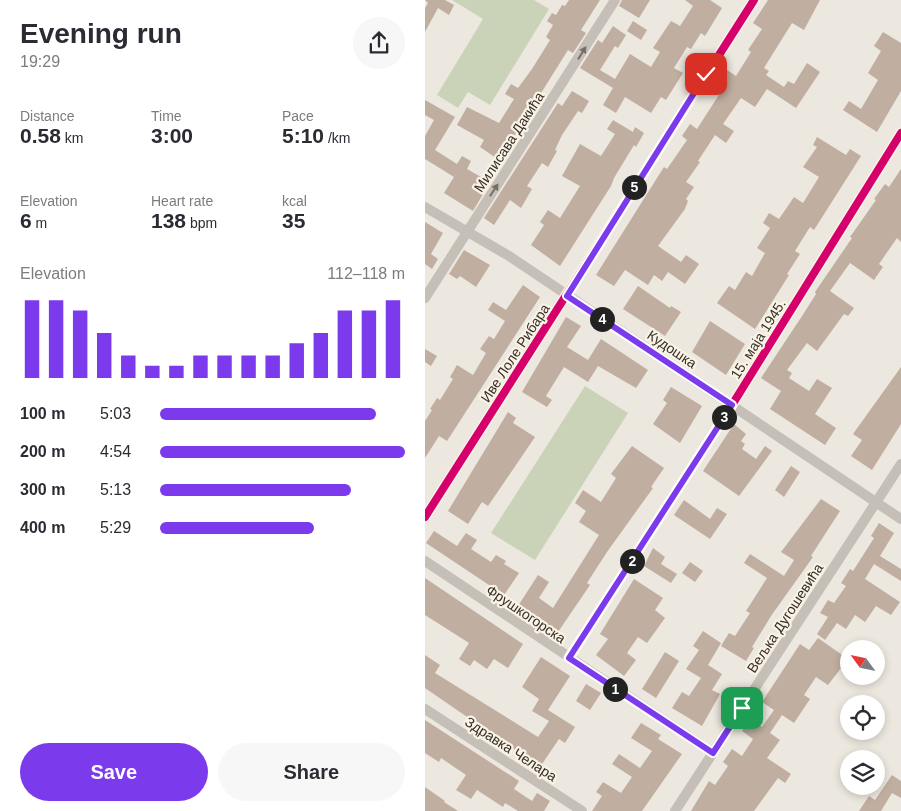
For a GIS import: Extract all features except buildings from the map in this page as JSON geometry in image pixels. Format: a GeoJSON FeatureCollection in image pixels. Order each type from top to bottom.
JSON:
{"type":"FeatureCollection","features":[{"type":"Feature","properties":{"kind":"street","name":"Милисава Дакића"},"geometry":{"type":"LineString","coordinates":[[425,298],[615,0]]}},
{"type":"Feature","properties":{"kind":"street","name":"Иве Лоле Рибара"},"geometry":{"type":"LineString","coordinates":[[425,517],[754,0]]}},
{"type":"Feature","properties":{"kind":"street","name":"15. маја 1945."},"geometry":{"type":"LineString","coordinates":[[569,658],[732,405],[901,132]]}},
{"type":"Feature","properties":{"kind":"street","name":"Кудошка"},"geometry":{"type":"LineString","coordinates":[[425,207],[469,231],[901,519]]}},
{"type":"Feature","properties":{"kind":"street","name":"Вељка Дугошевића"},"geometry":{"type":"LineString","coordinates":[[675,811],[901,464]]}},
{"type":"Feature","properties":{"kind":"street","name":"Фрушкогорска"},"geometry":{"type":"LineString","coordinates":[[425,561],[713,753]]}},
{"type":"Feature","properties":{"kind":"street","name":"Здравка Челара"},"geometry":{"type":"LineString","coordinates":[[425,709],[582,811]]}},
{"type":"Feature","properties":{"kind":"green space"},"geometry":{"type":"Polygon","coordinates":[[[452,0],[534,0],[549,9],[490,105],[468,92],[458,108],[437,95],[483,19],[452,0]]]}},
{"type":"Feature","properties":{"kind":"green space"},"geometry":{"type":"Polygon","coordinates":[[[585,386],[628,413],[535,560],[491,533],[585,386]]]}},
{"type":"Feature","properties":{"kind":"cycle path"},"geometry":{"type":"LineString","coordinates":[[425,517],[754,0]]}},
{"type":"Feature","properties":{"kind":"cycle path"},"geometry":{"type":"LineString","coordinates":[[569,658],[732,405],[901,133]]}},
{"type":"Feature","properties":{"kind":"route"},"geometry":{"type":"LineString","coordinates":[[706,74],[567,296],[732,405],[569,658],[713,753],[742,708]]}}]}
